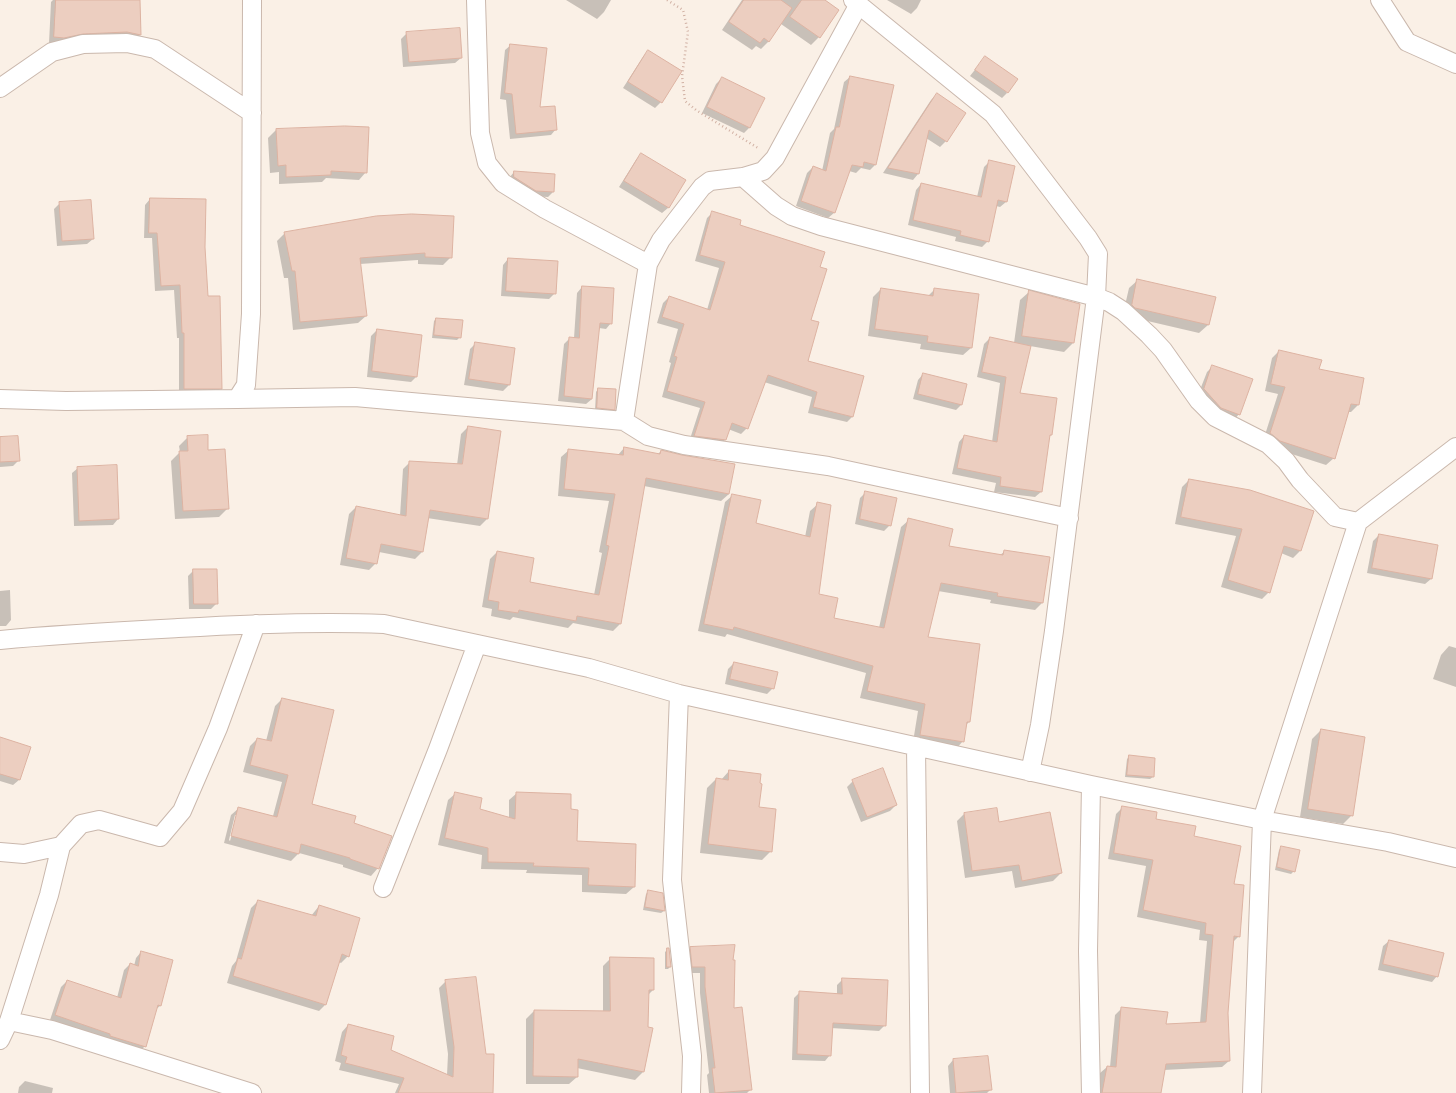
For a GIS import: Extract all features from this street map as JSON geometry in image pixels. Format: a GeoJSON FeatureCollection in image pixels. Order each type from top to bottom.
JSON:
{"type":"FeatureCollection","features":[{"type":"Feature","properties":{"kind":"street"},"geometry":{"type":"LineString","coordinates":[[237,399],[246,385],[251,314],[252,0]]}},
{"type":"Feature","properties":{"kind":"street"},"geometry":{"type":"LineString","coordinates":[[476,0],[480,133],[487,163],[503,183],[545,209],[648,264]]}},
{"type":"Feature","properties":{"kind":"street"},"geometry":{"type":"LineString","coordinates":[[1380,0],[1407,42],[1456,64]]}},
{"type":"Feature","properties":{"kind":"street"},"geometry":{"type":"LineString","coordinates":[[624,421],[648,264],[661,240],[702,187],[710,181],[743,178],[763,171],[775,158],[856,2],[993,114],[1088,238],[1098,254],[1096,297],[1069,518],[1040,725],[1030,772]]}},
{"type":"Feature","properties":{"kind":"street"},"geometry":{"type":"LineString","coordinates":[[0,88],[52,52],[83,44],[127,43],[155,49],[252,113]]}},
{"type":"Feature","properties":{"kind":"street"},"geometry":{"type":"LineString","coordinates":[[743,178],[776,206],[792,216],[821,226],[1096,297],[1109,302],[1123,311],[1163,350],[1199,401],[1215,417],[1268,444],[1286,461],[1300,480],[1335,517],[1358,522]]}},
{"type":"Feature","properties":{"kind":"street"},"geometry":{"type":"LineString","coordinates":[[0,399],[66,401],[355,397],[624,421],[648,436],[684,445],[828,466],[1069,518]]}},
{"type":"Feature","properties":{"kind":"street"},"geometry":{"type":"LineString","coordinates":[[1252,1093],[1262,820],[1358,522],[1456,447]]}},
{"type":"Feature","properties":{"kind":"street"},"geometry":{"type":"LineString","coordinates":[[0,640],[51,635],[256,624],[384,624],[589,668],[679,694],[1030,772],[1262,820],[1388,842],[1456,858]]}},
{"type":"Feature","properties":{"kind":"street"},"geometry":{"type":"LineString","coordinates":[[0,1040],[9,1021],[49,895],[61,846],[81,824],[99,820],[160,837],[182,812],[218,728],[256,624]]}},
{"type":"Feature","properties":{"kind":"street"},"geometry":{"type":"LineString","coordinates":[[383,888],[438,749],[477,644]]}},
{"type":"Feature","properties":{"kind":"street"},"geometry":{"type":"LineString","coordinates":[[679,694],[672,880],[692,1056],[691,1093]]}},
{"type":"Feature","properties":{"kind":"street"},"geometry":{"type":"LineString","coordinates":[[916,746],[920,1093]]}},
{"type":"Feature","properties":{"kind":"street"},"geometry":{"type":"LineString","coordinates":[[1091,785],[1088,951],[1091,1093]]}},
{"type":"Feature","properties":{"kind":"street"},"geometry":{"type":"LineString","coordinates":[[0,852],[24,854],[61,846]]}},
{"type":"Feature","properties":{"kind":"street"},"geometry":{"type":"LineString","coordinates":[[9,1021],[52,1030],[252,1093]]}},
{"type":"Feature","properties":{"kind":"path"},"geometry":{"type":"LineString","coordinates":[[667,0],[683,10],[688,32],[682,76],[684,101],[696,110],[775,158]]}},
{"type":"Feature","properties":{"kind":"building"},"geometry":{"type":"Polygon","coordinates":[[[56,0],[140,0],[141,35],[127,32],[83,34],[64,38],[54,37],[56,0]]]}},
{"type":"Feature","properties":{"kind":"building"},"geometry":{"type":"Polygon","coordinates":[[[744,0],[781,0],[792,8],[769,42],[764,38],[760,43],[729,22],[744,0]]]}},
{"type":"Feature","properties":{"kind":"building"},"geometry":{"type":"Polygon","coordinates":[[[802,0],[825,0],[839,10],[820,38],[790,17],[802,0]]]}},
{"type":"Feature","properties":{"kind":"building"},"geometry":{"type":"Polygon","coordinates":[[[460,28],[462,58],[409,62],[406,32],[460,28]]]}},
{"type":"Feature","properties":{"kind":"building"},"geometry":{"type":"Polygon","coordinates":[[[510,44],[547,48],[540,107],[555,106],[557,130],[516,134],[512,94],[505,93],[510,44]]]}},
{"type":"Feature","properties":{"kind":"building"},"geometry":{"type":"Polygon","coordinates":[[[648,50],[682,71],[662,103],[628,82],[648,50]]]}},
{"type":"Feature","properties":{"kind":"building"},"geometry":{"type":"Polygon","coordinates":[[[985,56],[1018,79],[1008,93],[975,70],[985,56]]]}},
{"type":"Feature","properties":{"kind":"building"},"geometry":{"type":"Polygon","coordinates":[[[850,76],[894,85],[876,165],[864,162],[863,167],[852,165],[835,213],[801,201],[813,166],[826,171],[836,127],[839,127],[850,76]]]}},
{"type":"Feature","properties":{"kind":"building"},"geometry":{"type":"Polygon","coordinates":[[[722,77],[765,98],[750,128],[707,107],[722,77]]]}},
{"type":"Feature","properties":{"kind":"building"},"geometry":{"type":"Polygon","coordinates":[[[937,93],[966,113],[947,142],[929,130],[919,174],[888,168],[937,93]]]}},
{"type":"Feature","properties":{"kind":"building"},"geometry":{"type":"Polygon","coordinates":[[[345,126],[369,127],[367,173],[331,171],[331,175],[286,177],[286,165],[278,166],[276,129],[345,126]]]}},
{"type":"Feature","properties":{"kind":"building"},"geometry":{"type":"Polygon","coordinates":[[[641,153],[686,180],[669,208],[624,181],[641,153]]]}},
{"type":"Feature","properties":{"kind":"building"},"geometry":{"type":"Polygon","coordinates":[[[989,160],[1015,166],[1007,202],[998,200],[989,242],[960,235],[961,231],[913,220],[921,183],[981,197],[989,160]]]}},
{"type":"Feature","properties":{"kind":"building"},"geometry":{"type":"Polygon","coordinates":[[[514,171],[555,174],[554,192],[536,191],[514,177],[514,171]]]}},
{"type":"Feature","properties":{"kind":"building"},"geometry":{"type":"Polygon","coordinates":[[[150,198],[206,199],[205,247],[208,296],[220,296],[222,389],[184,389],[184,333],[182,333],[180,285],[161,286],[157,233],[149,233],[150,198]]]}},
{"type":"Feature","properties":{"kind":"building"},"geometry":{"type":"Polygon","coordinates":[[[91,200],[94,239],[62,241],[59,202],[91,200]]]}},
{"type":"Feature","properties":{"kind":"building"},"geometry":{"type":"Polygon","coordinates":[[[712,211],[741,220],[740,225],[825,252],[820,267],[827,269],[811,320],[819,322],[808,361],[864,376],[853,417],[813,407],[817,392],[768,375],[748,429],[732,423],[726,440],[694,436],[705,402],[667,391],[677,357],[674,356],[684,324],[662,317],[669,296],[710,310],[725,262],[700,255],[712,211]]]}},
{"type":"Feature","properties":{"kind":"building"},"geometry":{"type":"Polygon","coordinates":[[[412,214],[454,216],[452,258],[425,257],[425,253],[360,258],[367,316],[300,322],[295,271],[292,271],[284,232],[376,216],[412,214]]]}},
{"type":"Feature","properties":{"kind":"building"},"geometry":{"type":"Polygon","coordinates":[[[508,258],[558,261],[556,294],[506,291],[508,258]]]}},
{"type":"Feature","properties":{"kind":"building"},"geometry":{"type":"Polygon","coordinates":[[[1137,279],[1216,297],[1209,325],[1135,308],[1132,305],[1137,279]]]}},
{"type":"Feature","properties":{"kind":"building"},"geometry":{"type":"Polygon","coordinates":[[[582,286],[614,288],[612,324],[600,323],[592,399],[564,396],[569,337],[579,338],[582,286]]]}},
{"type":"Feature","properties":{"kind":"building"},"geometry":{"type":"Polygon","coordinates":[[[881,288],[933,296],[934,288],[979,294],[972,348],[927,342],[928,336],[875,329],[881,288]]]}},
{"type":"Feature","properties":{"kind":"building"},"geometry":{"type":"Polygon","coordinates":[[[1029,290],[1080,304],[1074,343],[1022,336],[1029,290]]]}},
{"type":"Feature","properties":{"kind":"building"},"geometry":{"type":"Polygon","coordinates":[[[436,318],[463,320],[461,338],[434,335],[436,318]]]}},
{"type":"Feature","properties":{"kind":"building"},"geometry":{"type":"Polygon","coordinates":[[[377,329],[422,335],[417,377],[372,371],[377,329]]]}},
{"type":"Feature","properties":{"kind":"building"},"geometry":{"type":"Polygon","coordinates":[[[990,337],[1031,346],[1020,393],[1057,398],[1042,492],[1000,486],[1001,477],[957,468],[964,435],[997,442],[1006,377],[982,372],[990,337]]]}},
{"type":"Feature","properties":{"kind":"building"},"geometry":{"type":"Polygon","coordinates":[[[475,342],[515,348],[510,385],[469,379],[475,342]]]}},
{"type":"Feature","properties":{"kind":"building"},"geometry":{"type":"Polygon","coordinates":[[[1279,350],[1322,360],[1319,369],[1364,378],[1359,405],[1351,404],[1335,459],[1280,441],[1270,433],[1285,387],[1271,384],[1279,350]]]}},
{"type":"Feature","properties":{"kind":"building"},"geometry":{"type":"Polygon","coordinates":[[[1212,365],[1253,379],[1240,415],[1221,408],[1204,389],[1212,365]]]}},
{"type":"Feature","properties":{"kind":"building"},"geometry":{"type":"Polygon","coordinates":[[[923,373],[967,384],[962,405],[918,394],[923,373]]]}},
{"type":"Feature","properties":{"kind":"building"},"geometry":{"type":"Polygon","coordinates":[[[598,388],[616,389],[615,410],[597,408],[598,388]]]}},
{"type":"Feature","properties":{"kind":"building"},"geometry":{"type":"Polygon","coordinates":[[[468,426],[501,431],[488,519],[430,510],[423,552],[381,544],[377,564],[346,558],[356,506],[406,516],[409,461],[462,464],[468,426]]]}},
{"type":"Feature","properties":{"kind":"building"},"geometry":{"type":"Polygon","coordinates":[[[208,435],[208,450],[225,449],[229,509],[183,511],[179,451],[188,451],[187,436],[208,435]]]}},
{"type":"Feature","properties":{"kind":"building"},"geometry":{"type":"Polygon","coordinates":[[[18,436],[20,461],[0,462],[0,437],[18,436]]]}},
{"type":"Feature","properties":{"kind":"building"},"geometry":{"type":"Polygon","coordinates":[[[624,447],[660,454],[661,450],[735,464],[729,494],[646,478],[621,624],[577,616],[576,621],[519,610],[518,613],[498,610],[499,602],[488,600],[497,551],[534,558],[530,582],[599,595],[609,546],[606,545],[615,494],[564,489],[568,449],[623,455],[624,447]]]}},
{"type":"Feature","properties":{"kind":"building"},"geometry":{"type":"Polygon","coordinates":[[[117,465],[119,519],[79,521],[77,467],[117,465]]]}},
{"type":"Feature","properties":{"kind":"building"},"geometry":{"type":"Polygon","coordinates":[[[1189,479],[1250,490],[1314,511],[1301,551],[1284,546],[1270,593],[1228,580],[1242,529],[1181,517],[1189,479]]]}},
{"type":"Feature","properties":{"kind":"building"},"geometry":{"type":"Polygon","coordinates":[[[865,491],[897,498],[891,526],[860,519],[865,491]]]}},
{"type":"Feature","properties":{"kind":"building"},"geometry":{"type":"Polygon","coordinates":[[[732,494],[761,500],[756,523],[810,537],[817,502],[831,505],[819,594],[838,598],[834,618],[884,628],[908,518],[953,529],[949,546],[1003,555],[1004,550],[1050,557],[1043,603],[997,596],[998,593],[941,583],[928,637],[980,644],[970,722],[967,722],[964,742],[920,735],[925,704],[867,691],[873,666],[734,627],[733,630],[704,624],[732,494]]]}},
{"type":"Feature","properties":{"kind":"building"},"geometry":{"type":"Polygon","coordinates":[[[1379,534],[1438,545],[1432,579],[1372,568],[1379,534]]]}},
{"type":"Feature","properties":{"kind":"building"},"geometry":{"type":"Polygon","coordinates":[[[193,569],[217,569],[218,604],[194,604],[193,569]]]}},
{"type":"Feature","properties":{"kind":"building"},"geometry":{"type":"Polygon","coordinates":[[[734,662],[778,672],[774,689],[730,679],[734,662]]]}},
{"type":"Feature","properties":{"kind":"building"},"geometry":{"type":"Polygon","coordinates":[[[282,698],[334,710],[312,804],[356,816],[354,823],[392,836],[379,869],[350,858],[301,844],[299,854],[231,836],[238,807],[277,817],[288,775],[250,765],[257,738],[271,741],[282,698]]]}},
{"type":"Feature","properties":{"kind":"building"},"geometry":{"type":"Polygon","coordinates":[[[1321,729],[1365,737],[1353,816],[1308,809],[1321,729]]]}},
{"type":"Feature","properties":{"kind":"building"},"geometry":{"type":"Polygon","coordinates":[[[0,737],[31,747],[20,780],[0,774],[0,737]]]}},
{"type":"Feature","properties":{"kind":"building"},"geometry":{"type":"Polygon","coordinates":[[[1129,755],[1155,758],[1154,777],[1127,775],[1129,755]]]}},
{"type":"Feature","properties":{"kind":"building"},"geometry":{"type":"Polygon","coordinates":[[[883,768],[897,805],[867,817],[852,780],[883,768]]]}},
{"type":"Feature","properties":{"kind":"building"},"geometry":{"type":"Polygon","coordinates":[[[729,770],[761,774],[760,783],[762,784],[759,807],[776,809],[772,852],[708,844],[716,778],[728,780],[729,770]]]}},
{"type":"Feature","properties":{"kind":"building"},"geometry":{"type":"Polygon","coordinates":[[[455,792],[482,798],[480,809],[515,819],[516,792],[571,794],[571,809],[578,810],[577,841],[636,844],[635,887],[588,885],[589,868],[533,866],[534,863],[488,862],[488,848],[445,838],[455,792]]]}},
{"type":"Feature","properties":{"kind":"building"},"geometry":{"type":"Polygon","coordinates":[[[1122,806],[1157,812],[1156,819],[1196,826],[1194,836],[1241,846],[1234,884],[1244,885],[1240,937],[1234,936],[1228,1013],[1230,1061],[1166,1064],[1161,1093],[1102,1093],[1107,1066],[1116,1067],[1121,1007],[1168,1012],[1166,1024],[1206,1022],[1213,935],[1205,934],[1206,923],[1143,910],[1153,860],[1114,853],[1122,806]]]}},
{"type":"Feature","properties":{"kind":"building"},"geometry":{"type":"Polygon","coordinates":[[[997,808],[999,822],[1050,812],[1062,873],[1022,881],[1019,865],[972,871],[964,813],[997,808]]]}},
{"type":"Feature","properties":{"kind":"building"},"geometry":{"type":"Polygon","coordinates":[[[1281,846],[1300,850],[1295,872],[1277,867],[1281,846]]]}},
{"type":"Feature","properties":{"kind":"building"},"geometry":{"type":"Polygon","coordinates":[[[648,890],[663,893],[665,911],[645,907],[648,890]]]}},
{"type":"Feature","properties":{"kind":"building"},"geometry":{"type":"Polygon","coordinates":[[[258,900],[316,916],[319,905],[360,918],[349,957],[342,954],[326,1005],[233,976],[238,958],[241,959],[258,900]]]}},
{"type":"Feature","properties":{"kind":"building"},"geometry":{"type":"Polygon","coordinates":[[[1389,940],[1444,953],[1438,977],[1383,964],[1389,940]]]}},
{"type":"Feature","properties":{"kind":"building"},"geometry":{"type":"Polygon","coordinates":[[[735,945],[733,960],[735,960],[734,1008],[742,1007],[752,1090],[715,1093],[712,1068],[715,1068],[705,987],[705,967],[692,967],[690,947],[735,945]]]}},
{"type":"Feature","properties":{"kind":"building"},"geometry":{"type":"Polygon","coordinates":[[[667,948],[669,948],[671,967],[667,967],[667,948]]]}},
{"type":"Feature","properties":{"kind":"building"},"geometry":{"type":"Polygon","coordinates":[[[141,951],[173,960],[161,1006],[158,1005],[146,1047],[110,1036],[110,1034],[55,1015],[67,980],[121,998],[130,963],[138,966],[141,951]]]}},
{"type":"Feature","properties":{"kind":"building"},"geometry":{"type":"Polygon","coordinates":[[[610,957],[654,958],[654,990],[649,990],[648,1027],[653,1028],[644,1072],[578,1059],[578,1077],[533,1076],[534,1010],[610,1011],[610,957]]]}},
{"type":"Feature","properties":{"kind":"building"},"geometry":{"type":"Polygon","coordinates":[[[476,977],[486,1054],[494,1054],[493,1093],[398,1093],[404,1078],[345,1063],[347,1057],[341,1055],[348,1024],[394,1036],[391,1050],[453,1077],[454,1047],[445,980],[476,977]]]}},
{"type":"Feature","properties":{"kind":"building"},"geometry":{"type":"Polygon","coordinates":[[[842,978],[888,980],[886,1026],[833,1023],[831,1056],[797,1054],[799,991],[842,994],[842,978]]]}},
{"type":"Feature","properties":{"kind":"building"},"geometry":{"type":"Polygon","coordinates":[[[988,1056],[992,1090],[956,1093],[953,1059],[988,1056]]]}}]}
